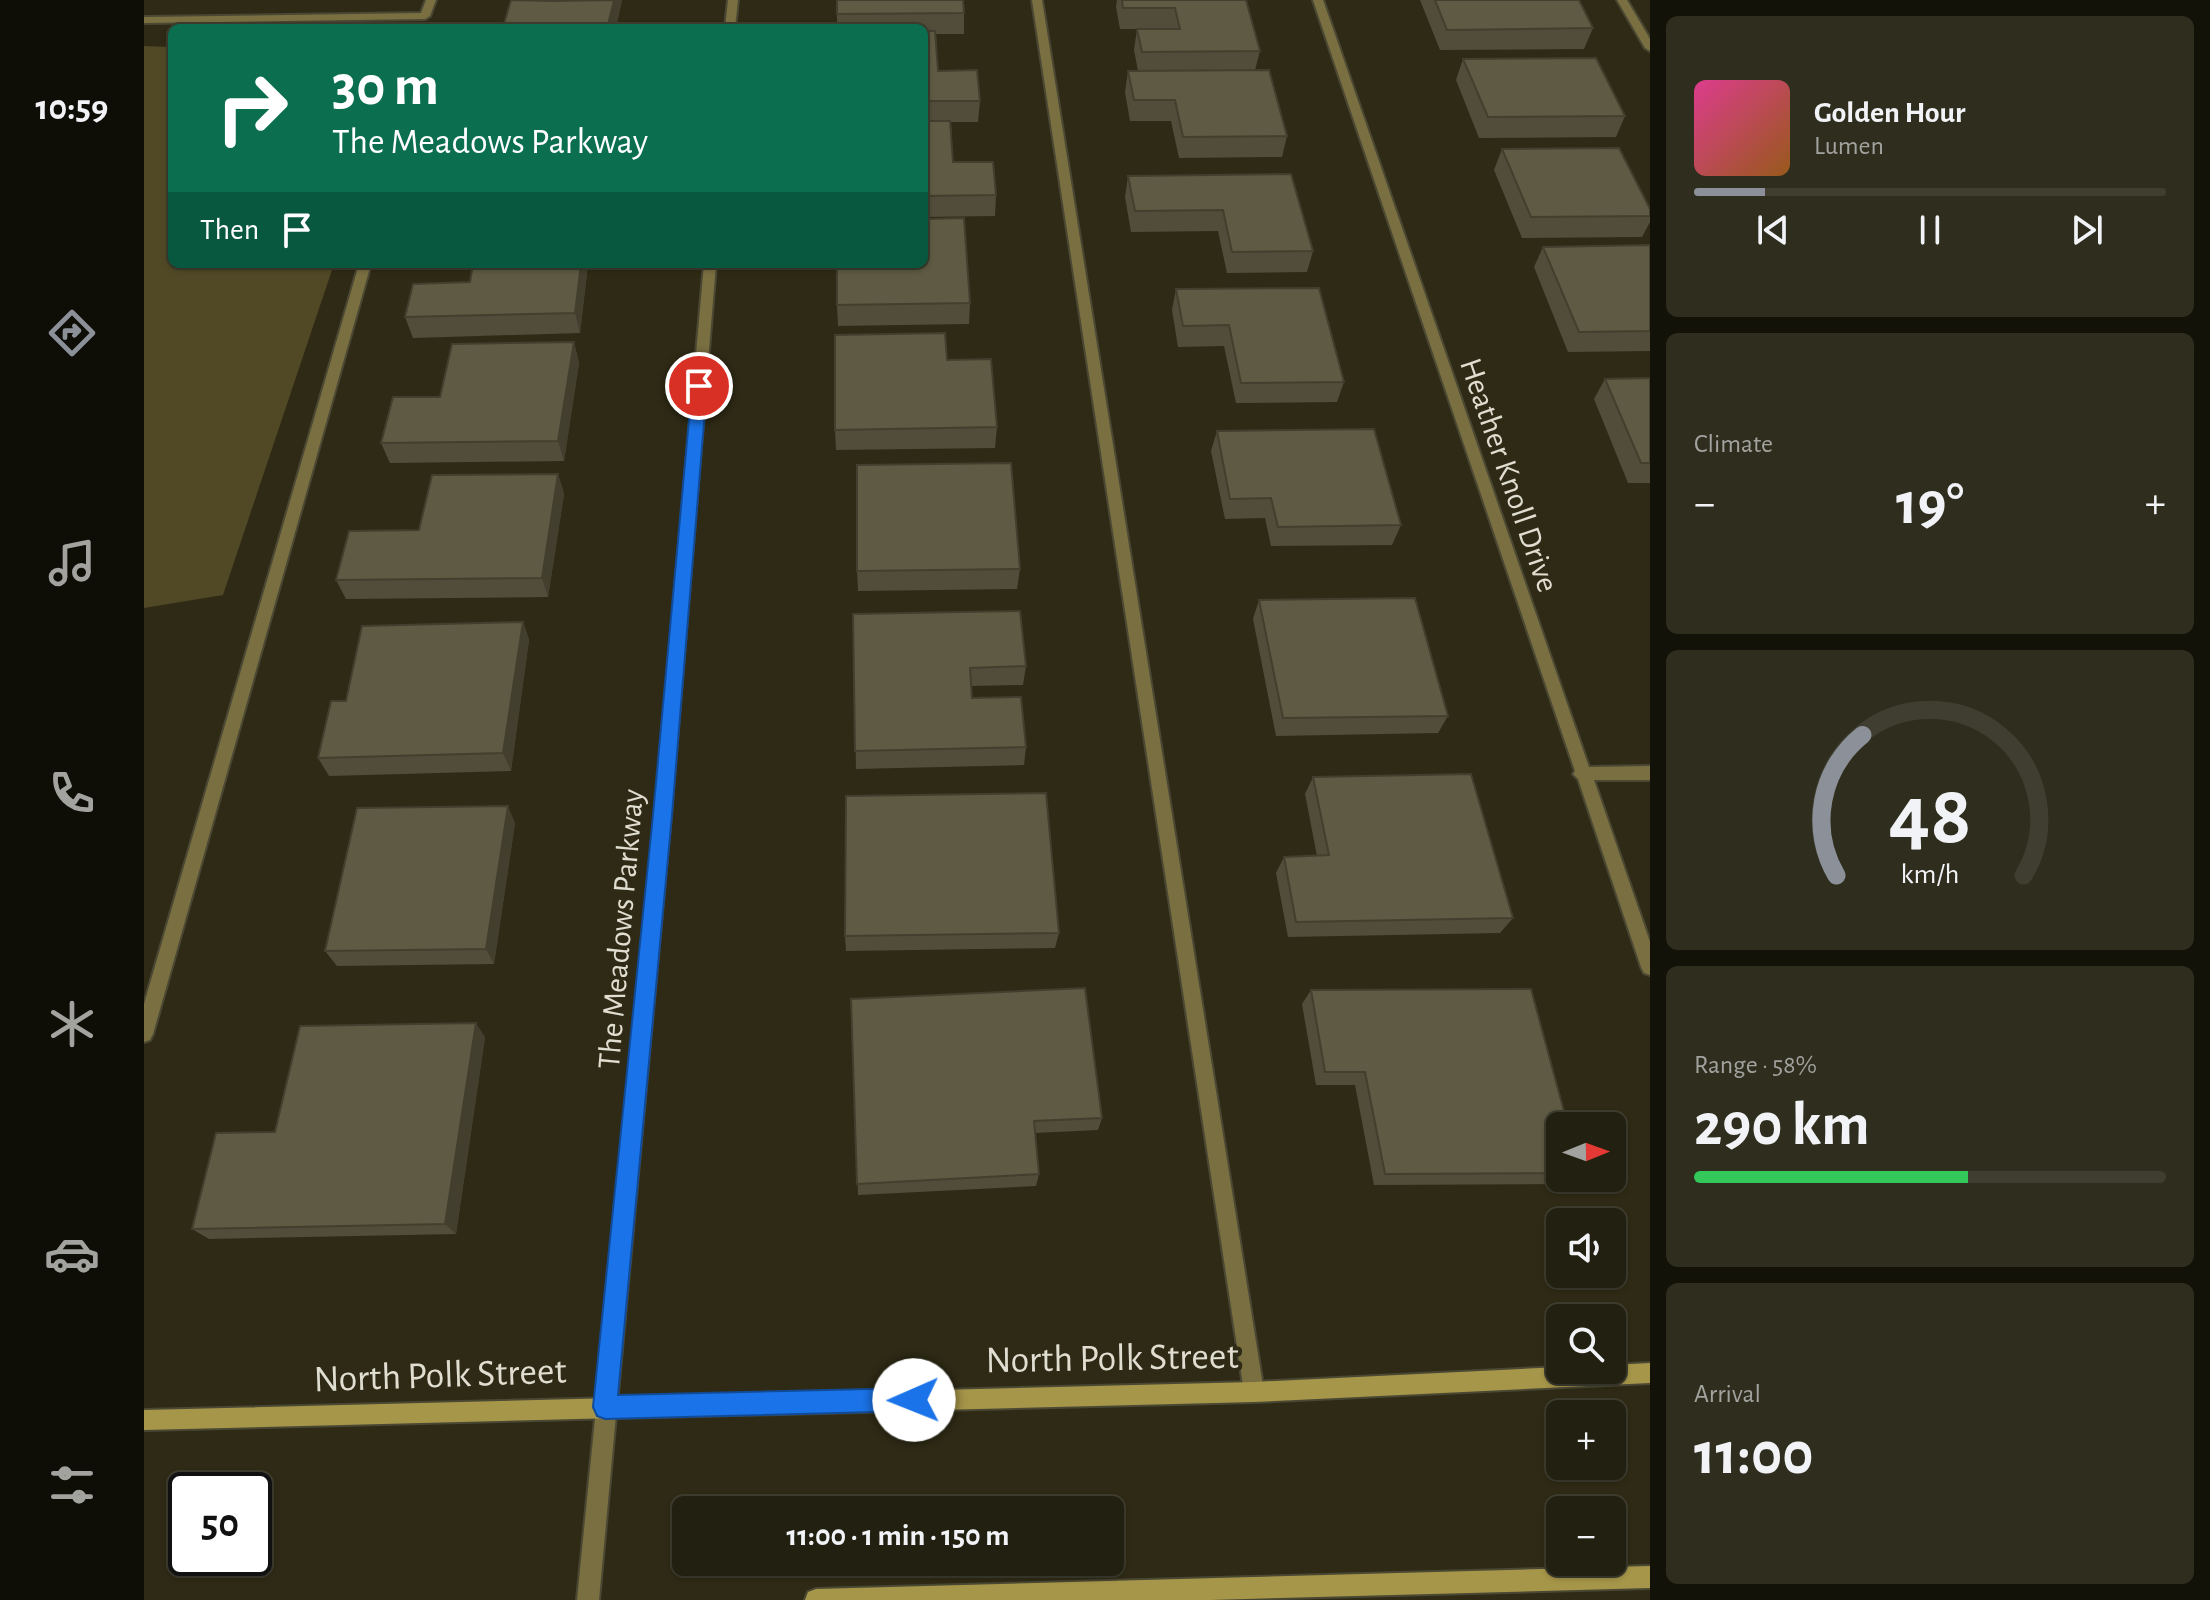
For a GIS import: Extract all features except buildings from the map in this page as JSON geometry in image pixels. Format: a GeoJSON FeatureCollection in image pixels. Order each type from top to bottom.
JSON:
{"type":"FeatureCollection","features":[{"type":"Feature","properties":{"kind":"main road","name":"North Polk Street"},"geometry":{"type":"LineString","coordinates":[[144,1420],[1254,1392],[1650,1373]]}},
{"type":"Feature","properties":{"kind":"main road"},"geometry":{"type":"LineString","coordinates":[[816,1600],[1230,1594],[1650,1577]]}},
{"type":"Feature","properties":{"kind":"street"},"geometry":{"type":"LineString","coordinates":[[144,20],[426,22],[431,0]]}},
{"type":"Feature","properties":{"kind":"street"},"geometry":{"type":"LineString","coordinates":[[730,24],[733,0]]}},
{"type":"Feature","properties":{"kind":"street"},"geometry":{"type":"LineString","coordinates":[[1037,0],[1254,1392]]}},
{"type":"Feature","properties":{"kind":"street","name":"Heather Knoll Drive"},"geometry":{"type":"LineString","coordinates":[[1318,0],[1581,774],[1650,967]]}},
{"type":"Feature","properties":{"kind":"street"},"geometry":{"type":"LineString","coordinates":[[1622,0],[1650,48]]}},
{"type":"Feature","properties":{"kind":"street"},"geometry":{"type":"LineString","coordinates":[[144,1034],[364,268]]}},
{"type":"Feature","properties":{"kind":"street","name":"The Meadows Parkway"},"geometry":{"type":"LineString","coordinates":[[588,1600],[663,815],[710,268]]}},
{"type":"Feature","properties":{"kind":"street"},"geometry":{"type":"LineString","coordinates":[[1581,774],[1650,773]]}},
{"type":"Feature","properties":{"kind":"shaded area"},"geometry":{"type":"Polygon","coordinates":[[[144,46],[168,47],[168,268],[333,268],[223,595],[144,608],[144,46]]]}},
{"type":"Feature","properties":{"kind":"route"},"geometry":{"type":"LineString","coordinates":[[699,386],[663,815],[605,1407],[914,1400]]}}]}
